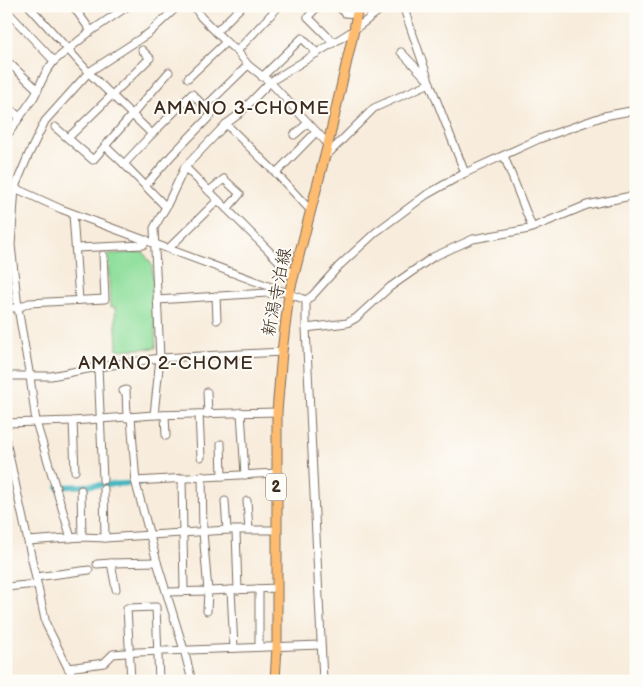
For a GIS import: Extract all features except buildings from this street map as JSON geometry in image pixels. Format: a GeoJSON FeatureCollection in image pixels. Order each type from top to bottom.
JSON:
{"type":"FeatureCollection","features":[{"type":"Feature","properties":{"kind":"main road","name":"新潟寺泊線"},"geometry":{"type":"LineString","coordinates":[[275,681],[277,646],[277,412],[287,293],[294,276],[328,144],[357,10]]}},
{"type":"Feature","properties":{"kind":"street"},"geometry":{"type":"LineString","coordinates":[[29,6],[112,96],[152,134]]}},
{"type":"Feature","properties":{"kind":"street"},"geometry":{"type":"LineString","coordinates":[[73,6],[91,31]]}},
{"type":"Feature","properties":{"kind":"street"},"geometry":{"type":"LineString","coordinates":[[7,132],[34,97],[46,72],[54,61],[91,31],[128,6]]}},
{"type":"Feature","properties":{"kind":"street"},"geometry":{"type":"LineString","coordinates":[[71,538],[36,422],[18,308],[11,245],[15,188],[28,156],[46,121],[89,72],[149,33],[178,6]]}},
{"type":"Feature","properties":{"kind":"street"},"geometry":{"type":"LineString","coordinates":[[194,6],[200,17],[237,51],[248,65],[270,82],[328,144]]}},
{"type":"Feature","properties":{"kind":"street"},"geometry":{"type":"LineString","coordinates":[[216,32],[242,6]]}},
{"type":"Feature","properties":{"kind":"street"},"geometry":{"type":"LineString","coordinates":[[237,51],[280,6]]}},
{"type":"Feature","properties":{"kind":"street"},"geometry":{"type":"LineString","coordinates":[[318,6],[308,17],[333,42]]}},
{"type":"Feature","properties":{"kind":"street"},"geometry":{"type":"LineString","coordinates":[[338,6],[345,13],[357,10]]}},
{"type":"Feature","properties":{"kind":"street"},"geometry":{"type":"LineString","coordinates":[[154,415],[160,358],[154,228],[185,167],[270,82],[354,30],[385,6]]}},
{"type":"Feature","properties":{"kind":"street"},"geometry":{"type":"LineString","coordinates":[[403,6],[465,173]]}},
{"type":"Feature","properties":{"kind":"street"},"geometry":{"type":"LineString","coordinates":[[6,10],[54,61]]}},
{"type":"Feature","properties":{"kind":"street"},"geometry":{"type":"LineString","coordinates":[[262,77],[302,38],[317,53]]}},
{"type":"Feature","properties":{"kind":"street"},"geometry":{"type":"LineString","coordinates":[[188,78],[226,42]]}},
{"type":"Feature","properties":{"kind":"street"},"geometry":{"type":"LineString","coordinates":[[68,138],[150,58],[142,50]]}},
{"type":"Feature","properties":{"kind":"street"},"geometry":{"type":"LineString","coordinates":[[401,52],[430,82]]}},
{"type":"Feature","properties":{"kind":"street"},"geometry":{"type":"LineString","coordinates":[[6,60],[38,90]]}},
{"type":"Feature","properties":{"kind":"street"},"geometry":{"type":"LineString","coordinates":[[205,107],[248,65]]}},
{"type":"Feature","properties":{"kind":"street"},"geometry":{"type":"LineString","coordinates":[[55,127],[93,160],[169,72]]}},
{"type":"Feature","properties":{"kind":"street"},"geometry":{"type":"LineString","coordinates":[[324,157],[374,108],[430,82]]}},
{"type":"Feature","properties":{"kind":"street"},"geometry":{"type":"LineString","coordinates":[[124,164],[192,94],[212,114],[146,185]]}},
{"type":"Feature","properties":{"kind":"street"},"geometry":{"type":"LineString","coordinates":[[6,106],[20,117]]}},
{"type":"Feature","properties":{"kind":"street"},"geometry":{"type":"LineString","coordinates":[[306,300],[376,232],[426,195],[465,173],[539,139],[604,116],[636,110]]}},
{"type":"Feature","properties":{"kind":"street"},"geometry":{"type":"LineString","coordinates":[[294,135],[308,123]]}},
{"type":"Feature","properties":{"kind":"street"},"geometry":{"type":"LineString","coordinates":[[226,124],[276,172],[311,211]]}},
{"type":"Feature","properties":{"kind":"street"},"geometry":{"type":"LineString","coordinates":[[276,172],[316,132]]}},
{"type":"Feature","properties":{"kind":"street"},"geometry":{"type":"LineString","coordinates":[[105,146],[166,207]]}},
{"type":"Feature","properties":{"kind":"street"},"geometry":{"type":"LineString","coordinates":[[504,156],[532,227]]}},
{"type":"Feature","properties":{"kind":"street"},"geometry":{"type":"LineString","coordinates":[[185,167],[294,276]]}},
{"type":"Feature","properties":{"kind":"street"},"geometry":{"type":"LineString","coordinates":[[209,191],[224,179],[240,194],[226,208]]}},
{"type":"Feature","properties":{"kind":"street"},"geometry":{"type":"LineString","coordinates":[[6,184],[73,214],[306,300]]}},
{"type":"Feature","properties":{"kind":"street"},"geometry":{"type":"LineString","coordinates":[[306,328],[348,324],[390,287],[433,257],[473,239],[529,229],[587,205],[636,195]]}},
{"type":"Feature","properties":{"kind":"street"},"geometry":{"type":"LineString","coordinates":[[169,248],[218,200]]}},
{"type":"Feature","properties":{"kind":"street"},"geometry":{"type":"LineString","coordinates":[[73,214],[79,300]]}},
{"type":"Feature","properties":{"kind":"street"},"geometry":{"type":"LineString","coordinates":[[76,248],[143,244],[147,240]]}},
{"type":"Feature","properties":{"kind":"street"},"geometry":{"type":"LineString","coordinates":[[6,308],[18,308],[29,303],[105,299],[102,255]]}},
{"type":"Feature","properties":{"kind":"street"},"geometry":{"type":"LineString","coordinates":[[158,300],[287,293]]}},
{"type":"Feature","properties":{"kind":"street"},"geometry":{"type":"LineString","coordinates":[[216,296],[217,320]]}},
{"type":"Feature","properties":{"kind":"street"},"geometry":{"type":"LineString","coordinates":[[306,300],[322,681]]}},
{"type":"Feature","properties":{"kind":"street"},"geometry":{"type":"LineString","coordinates":[[6,376],[51,376],[160,358],[282,352]]}},
{"type":"Feature","properties":{"kind":"street"},"geometry":{"type":"LineString","coordinates":[[98,367],[102,480]]}},
{"type":"Feature","properties":{"kind":"street"},"geometry":{"type":"LineString","coordinates":[[123,390],[126,390],[135,480],[192,681]]}},
{"type":"Feature","properties":{"kind":"street"},"geometry":{"type":"LineString","coordinates":[[207,392],[208,414]]}},
{"type":"Feature","properties":{"kind":"street"},"geometry":{"type":"LineString","coordinates":[[241,412],[245,475]]}},
{"type":"Feature","properties":{"kind":"street"},"geometry":{"type":"LineString","coordinates":[[6,423],[73,421],[154,415],[277,412]]}},
{"type":"Feature","properties":{"kind":"street"},"geometry":{"type":"LineString","coordinates":[[199,414],[201,457]]}},
{"type":"Feature","properties":{"kind":"street"},"geometry":{"type":"LineString","coordinates":[[165,415],[166,436]]}},
{"type":"Feature","properties":{"kind":"street"},"geometry":{"type":"LineString","coordinates":[[73,421],[75,471]]}},
{"type":"Feature","properties":{"kind":"street"},"geometry":{"type":"LineString","coordinates":[[6,441],[9,466],[46,624],[76,681]]}},
{"type":"Feature","properties":{"kind":"street"},"geometry":{"type":"LineString","coordinates":[[221,444],[222,476]]}},
{"type":"Feature","properties":{"kind":"street"},"geometry":{"type":"LineString","coordinates":[[135,480],[276,473]]}},
{"type":"Feature","properties":{"kind":"street"},"geometry":{"type":"LineString","coordinates":[[202,476],[203,532],[208,591],[207,612]]}},
{"type":"Feature","properties":{"kind":"street"},"geometry":{"type":"LineString","coordinates":[[182,478],[184,591]]}},
{"type":"Feature","properties":{"kind":"street"},"geometry":{"type":"LineString","coordinates":[[104,489],[105,538]]}},
{"type":"Feature","properties":{"kind":"street"},"geometry":{"type":"LineString","coordinates":[[81,490],[82,537]]}},
{"type":"Feature","properties":{"kind":"street"},"geometry":{"type":"LineString","coordinates":[[225,501],[227,530]]}},
{"type":"Feature","properties":{"kind":"street"},"geometry":{"type":"LineString","coordinates":[[247,501],[249,530]]}},
{"type":"Feature","properties":{"kind":"street"},"geometry":{"type":"LineString","coordinates":[[28,541],[227,530],[277,530]]}},
{"type":"Feature","properties":{"kind":"street"},"geometry":{"type":"LineString","coordinates":[[234,648],[236,530]]}},
{"type":"Feature","properties":{"kind":"street"},"geometry":{"type":"LineString","coordinates":[[97,564],[157,562]]}},
{"type":"Feature","properties":{"kind":"street"},"geometry":{"type":"LineString","coordinates":[[111,564],[116,590]]}},
{"type":"Feature","properties":{"kind":"street"},"geometry":{"type":"LineString","coordinates":[[6,586],[89,570]]}},
{"type":"Feature","properties":{"kind":"street"},"geometry":{"type":"LineString","coordinates":[[259,647],[260,588]]}},
{"type":"Feature","properties":{"kind":"street"},"geometry":{"type":"LineString","coordinates":[[167,592],[277,588]]}},
{"type":"Feature","properties":{"kind":"street"},"geometry":{"type":"LineString","coordinates":[[119,608],[156,607],[159,681]]}},
{"type":"Feature","properties":{"kind":"street"},"geometry":{"type":"LineString","coordinates":[[127,608],[131,681]]}},
{"type":"Feature","properties":{"kind":"street"},"geometry":{"type":"LineString","coordinates":[[68,668],[104,662],[113,654],[320,645]]}},
{"type":"Feature","properties":{"kind":"green space"},"geometry":{"type":"Polygon","coordinates":[[[143,252],[152,265],[156,348],[117,350],[115,307],[110,307],[108,254],[143,252]]]}},
{"type":"Feature","properties":{"kind":"waterway"},"geometry":{"type":"LineString","coordinates":[[58,487],[139,483]]}},
{"type":"Feature","properties":{"kind":"district","name":"AMANO 3-CHOME"},"geometry":{"type":"Point","coordinates":[242,108]}},
{"type":"Feature","properties":{"kind":"district","name":"AMANO 2-CHOME"},"geometry":{"type":"Point","coordinates":[166,363]}}]}
